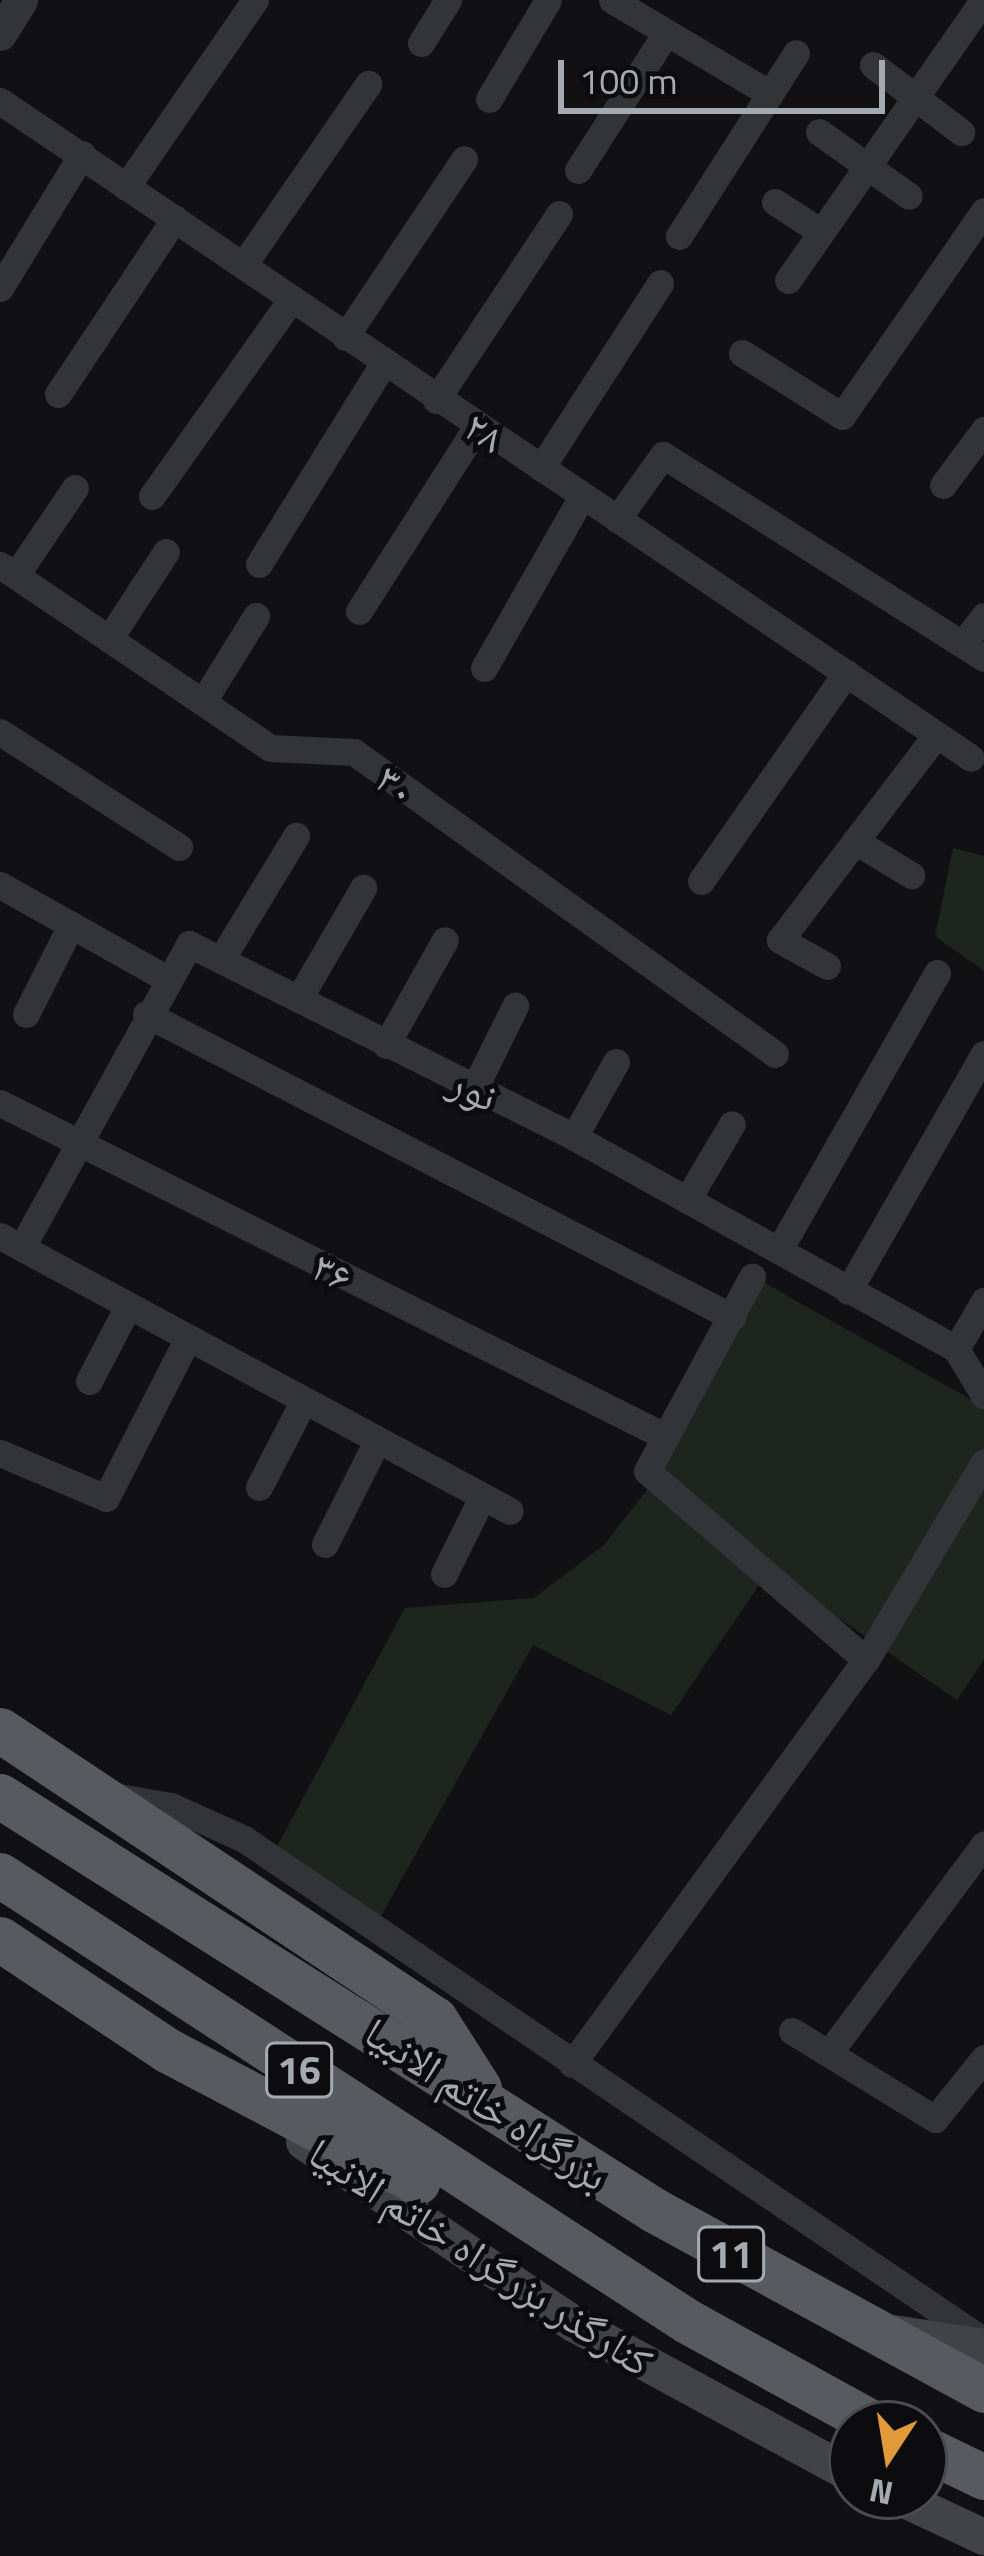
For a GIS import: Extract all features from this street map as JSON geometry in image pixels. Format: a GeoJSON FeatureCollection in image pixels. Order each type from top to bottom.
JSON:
{"type":"FeatureCollection","features":[{"type":"Feature","properties":{"kind":"highway"},"geometry":{"type":"LineString","coordinates":[[0,1730],[435,2020],[487,2101]]}},
{"type":"Feature","properties":{"kind":"highway","name":"بزرگراه خاتم الانبیا"},"geometry":{"type":"LineString","coordinates":[[0,1796],[861,2328],[984,2390]]}},
{"type":"Feature","properties":{"kind":"highway","name":"بزرگراه خاتم الانبیا"},"geometry":{"type":"LineString","coordinates":[[0,1875],[600,2262],[833,2400]]}},
{"type":"Feature","properties":{"kind":"highway","name":"کنارگذر بزرگراه خاتم الانبیا"},"geometry":{"type":"LineString","coordinates":[[0,1939],[167,2050]]}},
{"type":"Feature","properties":{"kind":"highway","name":"16"},"geometry":{"type":"LineString","coordinates":[[167,2050],[328,2126],[478,2219],[600,2262]]}},
{"type":"Feature","properties":{"kind":"highway"},"geometry":{"type":"LineString","coordinates":[[948,2460],[984,2477]]}},
{"type":"Feature","properties":{"kind":"main road","name":"کنارگذر بزرگراه خاتم الانبیا"},"geometry":{"type":"LineString","coordinates":[[167,2050],[574,2324],[828,2462]]}},
{"type":"Feature","properties":{"kind":"main road"},"geometry":{"type":"LineString","coordinates":[[861,2328],[984,2344]]}},
{"type":"Feature","properties":{"kind":"main road"},"geometry":{"type":"LineString","coordinates":[[948,2520],[984,2536]]}},
{"type":"Feature","properties":{"kind":"street"},"geometry":{"type":"LineString","coordinates":[[0,34],[21,0]]}},
{"type":"Feature","properties":{"kind":"street"},"geometry":{"type":"LineString","coordinates":[[126,187],[255,0]]}},
{"type":"Feature","properties":{"kind":"street"},"geometry":{"type":"LineString","coordinates":[[421,43],[448,0]]}},
{"type":"Feature","properties":{"kind":"street"},"geometry":{"type":"LineString","coordinates":[[489,99],[548,0]]}},
{"type":"Feature","properties":{"kind":"street"},"geometry":{"type":"LineString","coordinates":[[612,0],[770,94]]}},
{"type":"Feature","properties":{"kind":"street"},"geometry":{"type":"LineString","coordinates":[[788,280],[983,0]]}},
{"type":"Feature","properties":{"kind":"street"},"geometry":{"type":"LineString","coordinates":[[578,170],[666,33]]}},
{"type":"Feature","properties":{"kind":"street"},"geometry":{"type":"LineString","coordinates":[[679,236],[796,53]]}},
{"type":"Feature","properties":{"kind":"street"},"geometry":{"type":"LineString","coordinates":[[873,65],[961,133]]}},
{"type":"Feature","properties":{"kind":"street"},"geometry":{"type":"LineString","coordinates":[[244,264],[368,84]]}},
{"type":"Feature","properties":{"kind":"street","name":"۲۸"},"geometry":{"type":"LineString","coordinates":[[0,101],[971,758]]}},
{"type":"Feature","properties":{"kind":"street"},"geometry":{"type":"LineString","coordinates":[[819,132],[909,196]]}},
{"type":"Feature","properties":{"kind":"street"},"geometry":{"type":"LineString","coordinates":[[0,287],[82,154]]}},
{"type":"Feature","properties":{"kind":"street"},"geometry":{"type":"LineString","coordinates":[[345,337],[464,159]]}},
{"type":"Feature","properties":{"kind":"street"},"geometry":{"type":"LineString","coordinates":[[775,202],[820,232]]}},
{"type":"Feature","properties":{"kind":"street"},"geometry":{"type":"LineString","coordinates":[[742,353],[842,416],[984,211]]}},
{"type":"Feature","properties":{"kind":"street"},"geometry":{"type":"LineString","coordinates":[[436,400],[560,214]]}},
{"type":"Feature","properties":{"kind":"street"},"geometry":{"type":"LineString","coordinates":[[58,394],[175,218]]}},
{"type":"Feature","properties":{"kind":"street"},"geometry":{"type":"LineString","coordinates":[[541,468],[660,283]]}},
{"type":"Feature","properties":{"kind":"street"},"geometry":{"type":"LineString","coordinates":[[152,496],[292,298]]}},
{"type":"Feature","properties":{"kind":"street"},"geometry":{"type":"LineString","coordinates":[[259,564],[385,361]]}},
{"type":"Feature","properties":{"kind":"street"},"geometry":{"type":"LineString","coordinates":[[359,611],[478,425]]}},
{"type":"Feature","properties":{"kind":"street"},"geometry":{"type":"LineString","coordinates":[[943,485],[984,430]]}},
{"type":"Feature","properties":{"kind":"street"},"geometry":{"type":"LineString","coordinates":[[617,518],[663,455],[974,651],[984,616]]}},
{"type":"Feature","properties":{"kind":"street"},"geometry":{"type":"LineString","coordinates":[[8,570],[75,488]]}},
{"type":"Feature","properties":{"kind":"street"},"geometry":{"type":"LineString","coordinates":[[484,668],[582,496]]}},
{"type":"Feature","properties":{"kind":"street"},"geometry":{"type":"LineString","coordinates":[[109,639],[166,552]]}},
{"type":"Feature","properties":{"kind":"street","name":"۳۰"},"geometry":{"type":"LineString","coordinates":[[8,570],[270,748],[354,752],[775,1054]]}},
{"type":"Feature","properties":{"kind":"street"},"geometry":{"type":"LineString","coordinates":[[204,700],[256,616]]}},
{"type":"Feature","properties":{"kind":"street"},"geometry":{"type":"LineString","coordinates":[[701,881],[845,673]]}},
{"type":"Feature","properties":{"kind":"street"},"geometry":{"type":"LineString","coordinates":[[0,732],[179,848]]}},
{"type":"Feature","properties":{"kind":"street"},"geometry":{"type":"LineString","coordinates":[[827,967],[780,940],[936,735]]}},
{"type":"Feature","properties":{"kind":"street"},"geometry":{"type":"LineString","coordinates":[[296,836],[222,958],[189,944],[164,977],[77,1143],[6,1239],[510,1511]]}},
{"type":"Feature","properties":{"kind":"street"},"geometry":{"type":"LineString","coordinates":[[855,841],[911,875]]}},
{"type":"Feature","properties":{"kind":"street"},"geometry":{"type":"LineString","coordinates":[[0,885],[164,977]]}},
{"type":"Feature","properties":{"kind":"street"},"geometry":{"type":"LineString","coordinates":[[301,995],[363,888]]}},
{"type":"Feature","properties":{"kind":"street"},"geometry":{"type":"LineString","coordinates":[[26,1014],[71,925]]}},
{"type":"Feature","properties":{"kind":"street"},"geometry":{"type":"LineString","coordinates":[[386,1045],[446,940]]}},
{"type":"Feature","properties":{"kind":"street","name":"نور"},"geometry":{"type":"LineString","coordinates":[[222,958],[574,1137],[956,1348]]}},
{"type":"Feature","properties":{"kind":"street"},"geometry":{"type":"LineString","coordinates":[[779,1250],[937,973]]}},
{"type":"Feature","properties":{"kind":"street"},"geometry":{"type":"LineString","coordinates":[[474,1089],[515,1006]]}},
{"type":"Feature","properties":{"kind":"street"},"geometry":{"type":"LineString","coordinates":[[146,1014],[732,1317]]}},
{"type":"Feature","properties":{"kind":"street"},"geometry":{"type":"LineString","coordinates":[[848,1291],[984,1054]]}},
{"type":"Feature","properties":{"kind":"street"},"geometry":{"type":"LineString","coordinates":[[574,1137],[616,1062]]}},
{"type":"Feature","properties":{"kind":"street","name":"۳۶"},"geometry":{"type":"LineString","coordinates":[[0,1103],[666,1437]]}},
{"type":"Feature","properties":{"kind":"street"},"geometry":{"type":"LineString","coordinates":[[687,1200],[732,1124]]}},
{"type":"Feature","properties":{"kind":"street"},"geometry":{"type":"LineString","coordinates":[[752,1277],[647,1471],[866,1660]]}},
{"type":"Feature","properties":{"kind":"street"},"geometry":{"type":"LineString","coordinates":[[984,1300],[956,1348],[984,1395]]}},
{"type":"Feature","properties":{"kind":"street"},"geometry":{"type":"LineString","coordinates":[[88,1381],[127,1308]]}},
{"type":"Feature","properties":{"kind":"street"},"geometry":{"type":"LineString","coordinates":[[0,1453],[106,1498],[187,1340]]}},
{"type":"Feature","properties":{"kind":"street"},"geometry":{"type":"LineString","coordinates":[[259,1486],[303,1402]]}},
{"type":"Feature","properties":{"kind":"street"},"geometry":{"type":"LineString","coordinates":[[325,1544],[377,1441]]}},
{"type":"Feature","properties":{"kind":"street"},"geometry":{"type":"LineString","coordinates":[[572,2064],[866,1660],[984,1462]]}},
{"type":"Feature","properties":{"kind":"street"},"geometry":{"type":"LineString","coordinates":[[444,1574],[482,1497]]}},
{"type":"Feature","properties":{"kind":"street"},"geometry":{"type":"LineString","coordinates":[[90,1792],[171,1806],[244,1839],[984,2344]]}},
{"type":"Feature","properties":{"kind":"street"},"geometry":{"type":"LineString","coordinates":[[829,2053],[984,1844]]}},
{"type":"Feature","properties":{"kind":"street"},"geometry":{"type":"LineString","coordinates":[[792,2031],[935,2119],[984,2058]]}},
{"type":"Feature","properties":{"kind":"shaded area"},"geometry":{"type":"Polygon","coordinates":[[[953,848],[984,856],[984,971],[935,936],[953,848]]]}},
{"type":"Feature","properties":{"kind":"shaded area"},"geometry":{"type":"Polygon","coordinates":[[[763,1282],[984,1407],[984,1659],[957,1700],[769,1570],[671,1715],[533,1645],[377,1923],[273,1854],[405,1608],[534,1598],[604,1545],[650,1486],[763,1282]]]}}]}
